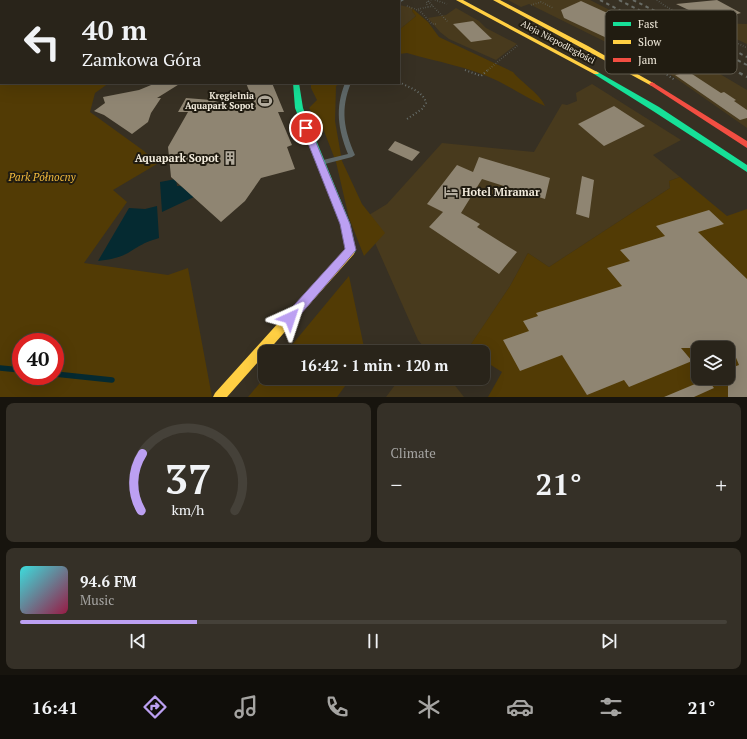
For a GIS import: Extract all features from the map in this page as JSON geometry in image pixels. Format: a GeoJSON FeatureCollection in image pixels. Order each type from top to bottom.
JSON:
{"type":"FeatureCollection","features":[{"type":"Feature","properties":{"kind":"main road","name":"Aleja Niepodległości"},"geometry":{"type":"LineString","coordinates":[[459,0],[598,74],[656,109],[747,169]]}},
{"type":"Feature","properties":{"kind":"main road","name":"Aleja Niepodległości"},"geometry":{"type":"LineString","coordinates":[[496,0],[605,57]]}},
{"type":"Feature","properties":{"kind":"main road","name":"Aleja Niepodległości"},"geometry":{"type":"LineString","coordinates":[[635,74],[663,90],[747,146]]}},
{"type":"Feature","properties":{"kind":"main road"},"geometry":{"type":"LineString","coordinates":[[219,397],[351,250],[345,224],[298,108],[296,84]]}},
{"type":"Feature","properties":{"kind":"lane"},"geometry":{"type":"LineString","coordinates":[[320,163],[352,155],[345,142],[341,125],[342,105],[348,84]]}},
{"type":"Feature","properties":{"kind":"path"},"geometry":{"type":"LineString","coordinates":[[657,0],[673,10]]}},
{"type":"Feature","properties":{"kind":"path"},"geometry":{"type":"LineString","coordinates":[[428,1],[448,22]]}},
{"type":"Feature","properties":{"kind":"path"},"geometry":{"type":"LineString","coordinates":[[428,1],[426,3],[428,7]]}},
{"type":"Feature","properties":{"kind":"path"},"geometry":{"type":"LineString","coordinates":[[530,5],[541,2],[552,8]]}},
{"type":"Feature","properties":{"kind":"path"},"geometry":{"type":"LineString","coordinates":[[433,6],[417,9],[432,24],[437,24]]}},
{"type":"Feature","properties":{"kind":"path"},"geometry":{"type":"LineString","coordinates":[[737,43],[747,48]]}},
{"type":"Feature","properties":{"kind":"path"},"geometry":{"type":"LineString","coordinates":[[465,70],[471,74],[481,76],[520,44]]}},
{"type":"Feature","properties":{"kind":"path"},"geometry":{"type":"LineString","coordinates":[[400,83],[422,95],[427,102],[425,107],[406,119]]}},
{"type":"Feature","properties":{"kind":"shaded area"},"geometry":{"type":"Polygon","coordinates":[[[508,0],[590,0],[610,10],[605,10],[605,42],[529,4],[521,7],[508,0]]]}},
{"type":"Feature","properties":{"kind":"shaded area"},"geometry":{"type":"Polygon","coordinates":[[[400,5],[413,8],[412,11],[416,16],[400,29],[400,5]]]}},
{"type":"Feature","properties":{"kind":"shaded area"},"geometry":{"type":"Polygon","coordinates":[[[456,8],[479,21],[486,28],[517,44],[496,60],[449,39],[440,32],[428,18],[446,15],[456,8]]]}},
{"type":"Feature","properties":{"kind":"shaded area"},"geometry":{"type":"Polygon","coordinates":[[[737,24],[747,24],[747,44],[737,39],[737,24]]]}},
{"type":"Feature","properties":{"kind":"shaded area"},"geometry":{"type":"Polygon","coordinates":[[[670,74],[720,74],[747,90],[747,128],[670,74]]]}},
{"type":"Feature","properties":{"kind":"shaded area"},"geometry":{"type":"Polygon","coordinates":[[[592,84],[681,140],[653,155],[680,177],[669,181],[670,188],[549,267],[528,253],[510,286],[471,345],[422,345],[418,340],[364,218],[387,204],[442,143],[534,152],[562,104],[567,105],[577,101],[576,93],[592,84]]]}},
{"type":"Feature","properties":{"kind":"shaded area"},"geometry":{"type":"Polygon","coordinates":[[[395,385],[455,385],[464,397],[386,397],[395,385]]]}},
{"type":"Feature","properties":{"kind":"green space"},"geometry":{"type":"Polygon","coordinates":[[[413,9],[428,22],[439,37],[513,72],[539,97],[545,106],[498,81],[476,72],[407,53],[400,54],[400,29],[416,16],[412,11],[413,9]]]}},
{"type":"Feature","properties":{"kind":"green space","name":"Park Północny"},"geometry":{"type":"Polygon","coordinates":[[[0,84],[108,84],[95,93],[90,112],[144,151],[157,164],[113,190],[127,202],[84,263],[168,275],[188,268],[212,397],[0,397],[0,84]]]}},
{"type":"Feature","properties":{"kind":"green space"},"geometry":{"type":"Polygon","coordinates":[[[311,84],[339,84],[336,86],[335,121],[342,161],[362,204],[385,233],[364,256],[349,218],[336,162],[324,131],[309,108],[317,100],[311,88],[311,84]]]}},
{"type":"Feature","properties":{"kind":"green space"},"geometry":{"type":"Polygon","coordinates":[[[680,177],[727,216],[747,209],[747,397],[488,397],[502,372],[490,364],[490,345],[470,345],[510,286],[528,253],[549,267],[670,188],[669,181],[680,177]]]}},
{"type":"Feature","properties":{"kind":"green space"},"geometry":{"type":"Polygon","coordinates":[[[349,276],[364,345],[292,345],[349,276]]]}},
{"type":"Feature","properties":{"kind":"green space"},"geometry":{"type":"Polygon","coordinates":[[[258,385],[346,385],[337,397],[248,397],[258,385]]]}},
{"type":"Feature","properties":{"kind":"water"},"geometry":{"type":"Polygon","coordinates":[[[176,179],[177,186],[181,186],[194,197],[162,212],[160,182],[176,179]]]}},
{"type":"Feature","properties":{"kind":"water"},"geometry":{"type":"Polygon","coordinates":[[[157,206],[159,238],[139,246],[121,256],[98,261],[129,208],[145,209],[157,206]]]}},
{"type":"Feature","properties":{"kind":"building"},"geometry":{"type":"Polygon","coordinates":[[[717,0],[735,10],[689,10],[676,4],[717,0]]]}},
{"type":"Feature","properties":{"kind":"building"},"geometry":{"type":"Polygon","coordinates":[[[581,1],[605,12],[605,37],[564,18],[561,10],[581,1]]]}},
{"type":"Feature","properties":{"kind":"building"},"geometry":{"type":"Polygon","coordinates":[[[473,21],[492,39],[471,42],[453,24],[473,21]]]}},
{"type":"Feature","properties":{"kind":"building"},"geometry":{"type":"Polygon","coordinates":[[[692,74],[721,93],[724,92],[747,110],[747,118],[740,120],[675,75],[692,74]]]}},
{"type":"Feature","properties":{"kind":"building"},"geometry":{"type":"Polygon","coordinates":[[[154,84],[179,84],[157,98],[161,98],[151,113],[148,122],[132,134],[104,115],[94,111],[105,103],[103,97],[139,90],[154,84]]]}},
{"type":"Feature","properties":{"kind":"building","name":"Aquapark Sopot"},"geometry":{"type":"Polygon","coordinates":[[[246,84],[272,84],[284,112],[278,112],[292,145],[287,147],[295,169],[261,178],[245,201],[221,222],[171,177],[168,147],[188,112],[178,112],[186,98],[211,100],[235,107],[254,103],[246,84]]]}},
{"type":"Feature","properties":{"kind":"building"},"geometry":{"type":"Polygon","coordinates":[[[614,106],[645,126],[604,146],[578,124],[614,106]]]}},
{"type":"Feature","properties":{"kind":"building"},"geometry":{"type":"Polygon","coordinates":[[[395,141],[420,152],[412,161],[388,150],[395,141]]]}},
{"type":"Feature","properties":{"kind":"building"},"geometry":{"type":"Polygon","coordinates":[[[479,157],[550,178],[545,199],[482,179],[461,213],[480,224],[477,227],[517,252],[499,274],[429,227],[443,212],[427,204],[457,165],[473,172],[479,157]]]}},
{"type":"Feature","properties":{"kind":"building"},"geometry":{"type":"Polygon","coordinates":[[[582,176],[594,180],[589,218],[576,214],[582,176]]]}},
{"type":"Feature","properties":{"kind":"building"},"geometry":{"type":"Polygon","coordinates":[[[709,210],[724,224],[698,232],[747,279],[747,397],[728,397],[728,385],[735,385],[735,366],[739,365],[735,355],[735,341],[691,341],[691,348],[681,348],[691,361],[629,387],[624,380],[587,395],[562,355],[520,371],[503,340],[529,331],[523,321],[538,316],[536,313],[622,286],[607,268],[630,261],[620,250],[665,236],[656,226],[709,210]]]}},
{"type":"Feature","properties":{"kind":"building"},"geometry":{"type":"Polygon","coordinates":[[[693,385],[712,385],[714,388],[694,397],[664,397],[693,385]]]}},
{"type":"Feature","properties":{"kind":"waterway"},"geometry":{"type":"LineString","coordinates":[[0,368],[12,369]]}},
{"type":"Feature","properties":{"kind":"waterway"},"geometry":{"type":"LineString","coordinates":[[64,375],[112,380]]}},
{"type":"Feature","properties":{"kind":"railway"},"geometry":{"type":"LineString","coordinates":[[600,0],[619,10]]}},
{"type":"Feature","properties":{"kind":"railway"},"geometry":{"type":"LineString","coordinates":[[619,0],[639,10]]}},
{"type":"Feature","properties":{"kind":"railway"},"geometry":{"type":"LineString","coordinates":[[633,0],[653,10]]}},
{"type":"Feature","properties":{"kind":"railway"},"geometry":{"type":"LineString","coordinates":[[737,52],[747,57]]}},
{"type":"Feature","properties":{"kind":"railway"},"geometry":{"type":"LineString","coordinates":[[737,60],[747,65]]}},
{"type":"Feature","properties":{"kind":"railway"},"geometry":{"type":"LineString","coordinates":[[737,72],[747,77]]}},
{"type":"Feature","properties":{"kind":"traffic: fast"},"geometry":{"type":"LineString","coordinates":[[596,73],[656,109],[747,169]]}},
{"type":"Feature","properties":{"kind":"traffic: fast"},"geometry":{"type":"LineString","coordinates":[[296,84],[299,108],[345,223],[350,251]]}},
{"type":"Feature","properties":{"kind":"traffic: slow"},"geometry":{"type":"LineString","coordinates":[[459,0],[596,73]]}},
{"type":"Feature","properties":{"kind":"traffic: slow"},"geometry":{"type":"LineString","coordinates":[[496,0],[605,58]]}},
{"type":"Feature","properties":{"kind":"traffic: slow"},"geometry":{"type":"LineString","coordinates":[[634,74],[652,84]]}},
{"type":"Feature","properties":{"kind":"traffic: slow"},"geometry":{"type":"LineString","coordinates":[[219,397],[350,251]]}},
{"type":"Feature","properties":{"kind":"traffic: jam"},"geometry":{"type":"LineString","coordinates":[[652,84],[747,145]]}},
{"type":"Feature","properties":{"kind":"place","name":"Kręgielnia Aquapark Sopot"},"geometry":{"type":"Point","coordinates":[265,101]}},
{"type":"Feature","properties":{"kind":"place","name":"Aquapark Sopot"},"geometry":{"type":"Point","coordinates":[230,158]}},
{"type":"Feature","properties":{"kind":"place","name":"Hotel Miramar"},"geometry":{"type":"Point","coordinates":[451,192]}},
{"type":"Feature","properties":{"kind":"route"},"geometry":{"type":"LineString","coordinates":[[290,318],[351,250],[345,224],[306,128]]}}]}
